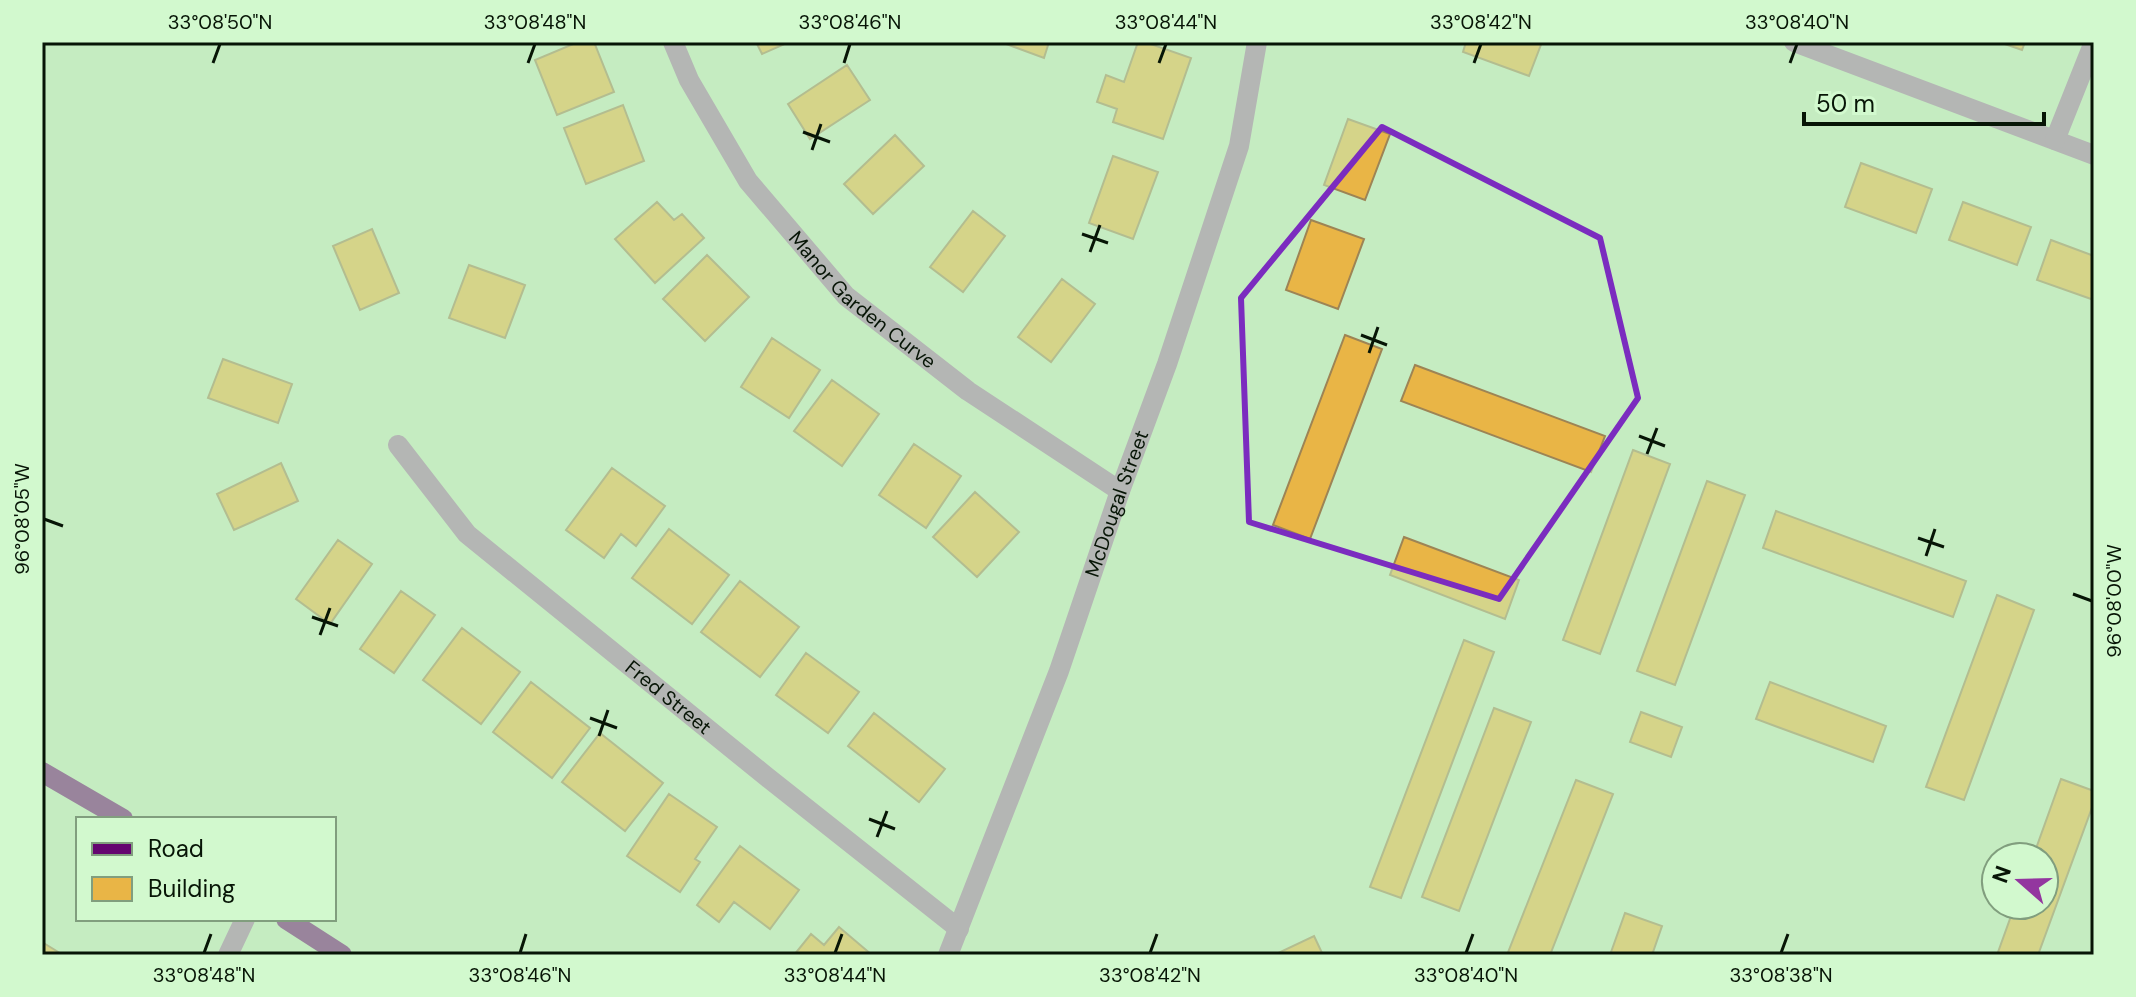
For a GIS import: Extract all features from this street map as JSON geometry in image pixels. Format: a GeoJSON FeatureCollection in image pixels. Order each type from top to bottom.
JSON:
{"type":"FeatureCollection","features":[{"type":"Feature","properties":{"kind":"main road"},"geometry":{"type":"LineString","coordinates":[[42,772],[120,817]]}},
{"type":"Feature","properties":{"kind":"main road"},"geometry":{"type":"LineString","coordinates":[[289,921],[342,955]]}},
{"type":"Feature","properties":{"kind":"street","name":"Manor Garden Curve"},"geometry":{"type":"LineString","coordinates":[[673,42],[689,80],[748,181],[846,296],[968,391],[1120,491]]}},
{"type":"Feature","properties":{"kind":"street","name":"McDougal Street"},"geometry":{"type":"LineString","coordinates":[[948,955],[1059,671],[1167,364],[1239,146],[1257,42]]}},
{"type":"Feature","properties":{"kind":"street"},"geometry":{"type":"LineString","coordinates":[[1794,42],[2094,155]]}},
{"type":"Feature","properties":{"kind":"street"},"geometry":{"type":"LineString","coordinates":[[2055,140],[2094,42]]}},
{"type":"Feature","properties":{"kind":"street","name":"Fred Street"},"geometry":{"type":"LineString","coordinates":[[398,445],[467,534],[959,929]]}},
{"type":"Feature","properties":{"kind":"street"},"geometry":{"type":"LineString","coordinates":[[228,955],[244,921]]}},
{"type":"Feature","properties":{"kind":"highlighted area"},"geometry":{"type":"Polygon","coordinates":[[[1382,127],[1600,238],[1638,398],[1499,599],[1249,522],[1241,298],[1382,127]]]}},
{"type":"Feature","properties":{"kind":"building"},"geometry":{"type":"Polygon","coordinates":[[[578,42],[594,42],[614,92],[557,115],[535,60],[578,42]]]}},
{"type":"Feature","properties":{"kind":"building"},"geometry":{"type":"Polygon","coordinates":[[[756,42],[789,42],[762,54],[756,42]]]}},
{"type":"Feature","properties":{"kind":"building"},"geometry":{"type":"Polygon","coordinates":[[[1001,42],[1049,42],[1044,58],[1001,42]]]}},
{"type":"Feature","properties":{"kind":"building"},"geometry":{"type":"Polygon","coordinates":[[[1138,42],[1191,58],[1163,139],[1113,122],[1117,109],[1097,102],[1106,75],[1124,82],[1138,42]]]}},
{"type":"Feature","properties":{"kind":"building"},"geometry":{"type":"Polygon","coordinates":[[[1466,42],[1542,42],[1529,76],[1463,52],[1466,42]]]}},
{"type":"Feature","properties":{"kind":"building"},"geometry":{"type":"Polygon","coordinates":[[[1999,42],[2025,42],[2022,50],[1999,42]]]}},
{"type":"Feature","properties":{"kind":"building"},"geometry":{"type":"Polygon","coordinates":[[[847,65],[870,100],[810,139],[788,104],[847,65]]]}},
{"type":"Feature","properties":{"kind":"building"},"geometry":{"type":"Polygon","coordinates":[[[623,105],[644,161],[586,184],[564,128],[623,105]]]}},
{"type":"Feature","properties":{"kind":"building"},"geometry":{"type":"Polygon","coordinates":[[[1348,119],[1390,134],[1365,200],[1324,185],[1348,119]]]}},
{"type":"Feature","properties":{"kind":"building"},"geometry":{"type":"Polygon","coordinates":[[[895,135],[924,166],[873,214],[844,184],[895,135]]]}},
{"type":"Feature","properties":{"kind":"building"},"geometry":{"type":"Polygon","coordinates":[[[1113,156],[1158,172],[1133,239],[1089,223],[1113,156]]]}},
{"type":"Feature","properties":{"kind":"building"},"geometry":{"type":"Polygon","coordinates":[[[1861,163],[1932,189],[1916,233],[1845,207],[1861,163]]]}},
{"type":"Feature","properties":{"kind":"building"},"geometry":{"type":"Polygon","coordinates":[[[657,202],[674,220],[682,214],[704,238],[655,283],[615,239],[657,202]]]}},
{"type":"Feature","properties":{"kind":"building"},"geometry":{"type":"Polygon","coordinates":[[[1963,202],[2031,227],[2017,265],[1949,240],[1963,202]]]}},
{"type":"Feature","properties":{"kind":"building"},"geometry":{"type":"Polygon","coordinates":[[[973,211],[1005,236],[963,292],[930,267],[973,211]]]}},
{"type":"Feature","properties":{"kind":"building"},"geometry":{"type":"Polygon","coordinates":[[[1311,220],[1364,239],[1338,309],[1286,290],[1311,220]]]}},
{"type":"Feature","properties":{"kind":"building"},"geometry":{"type":"Polygon","coordinates":[[[372,229],[399,293],[360,310],[333,246],[372,229]]]}},
{"type":"Feature","properties":{"kind":"building"},"geometry":{"type":"Polygon","coordinates":[[[2051,240],[2094,256],[2094,300],[2037,280],[2051,240]]]}},
{"type":"Feature","properties":{"kind":"building"},"geometry":{"type":"Polygon","coordinates":[[[707,255],[749,297],[705,341],[663,299],[707,255]]]}},
{"type":"Feature","properties":{"kind":"building"},"geometry":{"type":"Polygon","coordinates":[[[469,265],[525,285],[505,338],[449,318],[469,265]]]}},
{"type":"Feature","properties":{"kind":"building"},"geometry":{"type":"Polygon","coordinates":[[[1062,279],[1095,304],[1051,362],[1018,337],[1062,279]]]}},
{"type":"Feature","properties":{"kind":"building"},"geometry":{"type":"Polygon","coordinates":[[[1345,335],[1382,349],[1310,539],[1273,525],[1345,335]]]}},
{"type":"Feature","properties":{"kind":"building"},"geometry":{"type":"Polygon","coordinates":[[[772,338],[820,370],[789,418],[741,387],[772,338]]]}},
{"type":"Feature","properties":{"kind":"building"},"geometry":{"type":"Polygon","coordinates":[[[223,359],[292,384],[278,423],[208,398],[223,359]]]}},
{"type":"Feature","properties":{"kind":"building"},"geometry":{"type":"Polygon","coordinates":[[[1415,365],[1605,436],[1591,472],[1401,401],[1415,365]]]}},
{"type":"Feature","properties":{"kind":"building"},"geometry":{"type":"Polygon","coordinates":[[[832,380],[879,414],[842,466],[794,431],[832,380]]]}},
{"type":"Feature","properties":{"kind":"building"},"geometry":{"type":"Polygon","coordinates":[[[914,444],[961,476],[926,528],[879,495],[914,444]]]}},
{"type":"Feature","properties":{"kind":"building"},"geometry":{"type":"Polygon","coordinates":[[[1633,450],[1670,464],[1600,654],[1563,640],[1633,450]]]}},
{"type":"Feature","properties":{"kind":"building"},"geometry":{"type":"Polygon","coordinates":[[[281,463],[298,501],[234,530],[217,494],[281,463]]]}},
{"type":"Feature","properties":{"kind":"building"},"geometry":{"type":"Polygon","coordinates":[[[612,468],[665,506],[636,546],[621,534],[604,558],[566,530],[612,468]]]}},
{"type":"Feature","properties":{"kind":"building"},"geometry":{"type":"Polygon","coordinates":[[[1707,481],[1745,495],[1675,685],[1637,671],[1707,481]]]}},
{"type":"Feature","properties":{"kind":"building"},"geometry":{"type":"Polygon","coordinates":[[[975,492],[1019,532],[977,577],[933,537],[975,492]]]}},
{"type":"Feature","properties":{"kind":"building"},"geometry":{"type":"Polygon","coordinates":[[[1776,511],[1966,581],[1953,617],[1763,548],[1776,511]]]}},
{"type":"Feature","properties":{"kind":"building"},"geometry":{"type":"Polygon","coordinates":[[[669,529],[729,575],[692,624],[632,578],[669,529]]]}},
{"type":"Feature","properties":{"kind":"building"},"geometry":{"type":"Polygon","coordinates":[[[1404,537],[1519,580],[1505,619],[1390,575],[1404,537]]]}},
{"type":"Feature","properties":{"kind":"building"},"geometry":{"type":"Polygon","coordinates":[[[338,540],[372,564],[330,624],[296,599],[338,540]]]}},
{"type":"Feature","properties":{"kind":"building"},"geometry":{"type":"Polygon","coordinates":[[[740,581],[799,627],[760,677],[701,632],[740,581]]]}},
{"type":"Feature","properties":{"kind":"building"},"geometry":{"type":"Polygon","coordinates":[[[401,591],[435,615],[394,673],[360,649],[401,591]]]}},
{"type":"Feature","properties":{"kind":"building"},"geometry":{"type":"Polygon","coordinates":[[[1997,595],[2034,610],[1964,800],[1926,787],[1997,595]]]}},
{"type":"Feature","properties":{"kind":"building"},"geometry":{"type":"Polygon","coordinates":[[[462,628],[520,672],[481,724],[423,680],[462,628]]]}},
{"type":"Feature","properties":{"kind":"building"},"geometry":{"type":"Polygon","coordinates":[[[1464,640],[1494,652],[1401,898],[1370,887],[1464,640]]]}},
{"type":"Feature","properties":{"kind":"building"},"geometry":{"type":"Polygon","coordinates":[[[806,653],[859,692],[828,733],[776,695],[806,653]]]}},
{"type":"Feature","properties":{"kind":"building"},"geometry":{"type":"Polygon","coordinates":[[[531,682],[590,728],[552,778],[493,732],[531,682]]]}},
{"type":"Feature","properties":{"kind":"building"},"geometry":{"type":"Polygon","coordinates":[[[1770,682],[1886,726],[1873,762],[1756,719],[1770,682]]]}},
{"type":"Feature","properties":{"kind":"building"},"geometry":{"type":"Polygon","coordinates":[[[1494,708],[1531,722],[1459,911],[1422,897],[1494,708]]]}},
{"type":"Feature","properties":{"kind":"building"},"geometry":{"type":"Polygon","coordinates":[[[1641,712],[1682,727],[1671,757],[1630,742],[1641,712]]]}},
{"type":"Feature","properties":{"kind":"building"},"geometry":{"type":"Polygon","coordinates":[[[874,713],[945,769],[919,802],[848,746],[874,713]]]}},
{"type":"Feature","properties":{"kind":"building"},"geometry":{"type":"Polygon","coordinates":[[[600,733],[663,783],[625,831],[562,782],[600,733]]]}},
{"type":"Feature","properties":{"kind":"building"},"geometry":{"type":"Polygon","coordinates":[[[2061,779],[2094,791],[2094,802],[2060,895],[2060,841],[2039,841],[2061,779]]]}},
{"type":"Feature","properties":{"kind":"building"},"geometry":{"type":"Polygon","coordinates":[[[1576,780],[1613,794],[1550,955],[1507,955],[1576,780]]]}},
{"type":"Feature","properties":{"kind":"building"},"geometry":{"type":"Polygon","coordinates":[[[669,794],[717,827],[695,859],[700,862],[680,892],[627,856],[669,794]]]}},
{"type":"Feature","properties":{"kind":"building"},"geometry":{"type":"Polygon","coordinates":[[[740,846],[799,890],[770,929],[734,902],[719,922],[697,905],[740,846]]]}},
{"type":"Feature","properties":{"kind":"building"},"geometry":{"type":"Polygon","coordinates":[[[1625,913],[1662,926],[1652,955],[1610,955],[1625,913]]]}},
{"type":"Feature","properties":{"kind":"building"},"geometry":{"type":"Polygon","coordinates":[[[2009,921],[2050,921],[2038,955],[1997,955],[2009,921]]]}},
{"type":"Feature","properties":{"kind":"building"},"geometry":{"type":"Polygon","coordinates":[[[839,927],[872,955],[794,955],[811,934],[824,945],[839,927]]]}},
{"type":"Feature","properties":{"kind":"building"},"geometry":{"type":"Polygon","coordinates":[[[1314,936],[1323,955],[1276,954],[1314,936]]]}},
{"type":"Feature","properties":{"kind":"building"},"geometry":{"type":"Polygon","coordinates":[[[42,942],[63,955],[42,955],[42,942]]]}}]}
